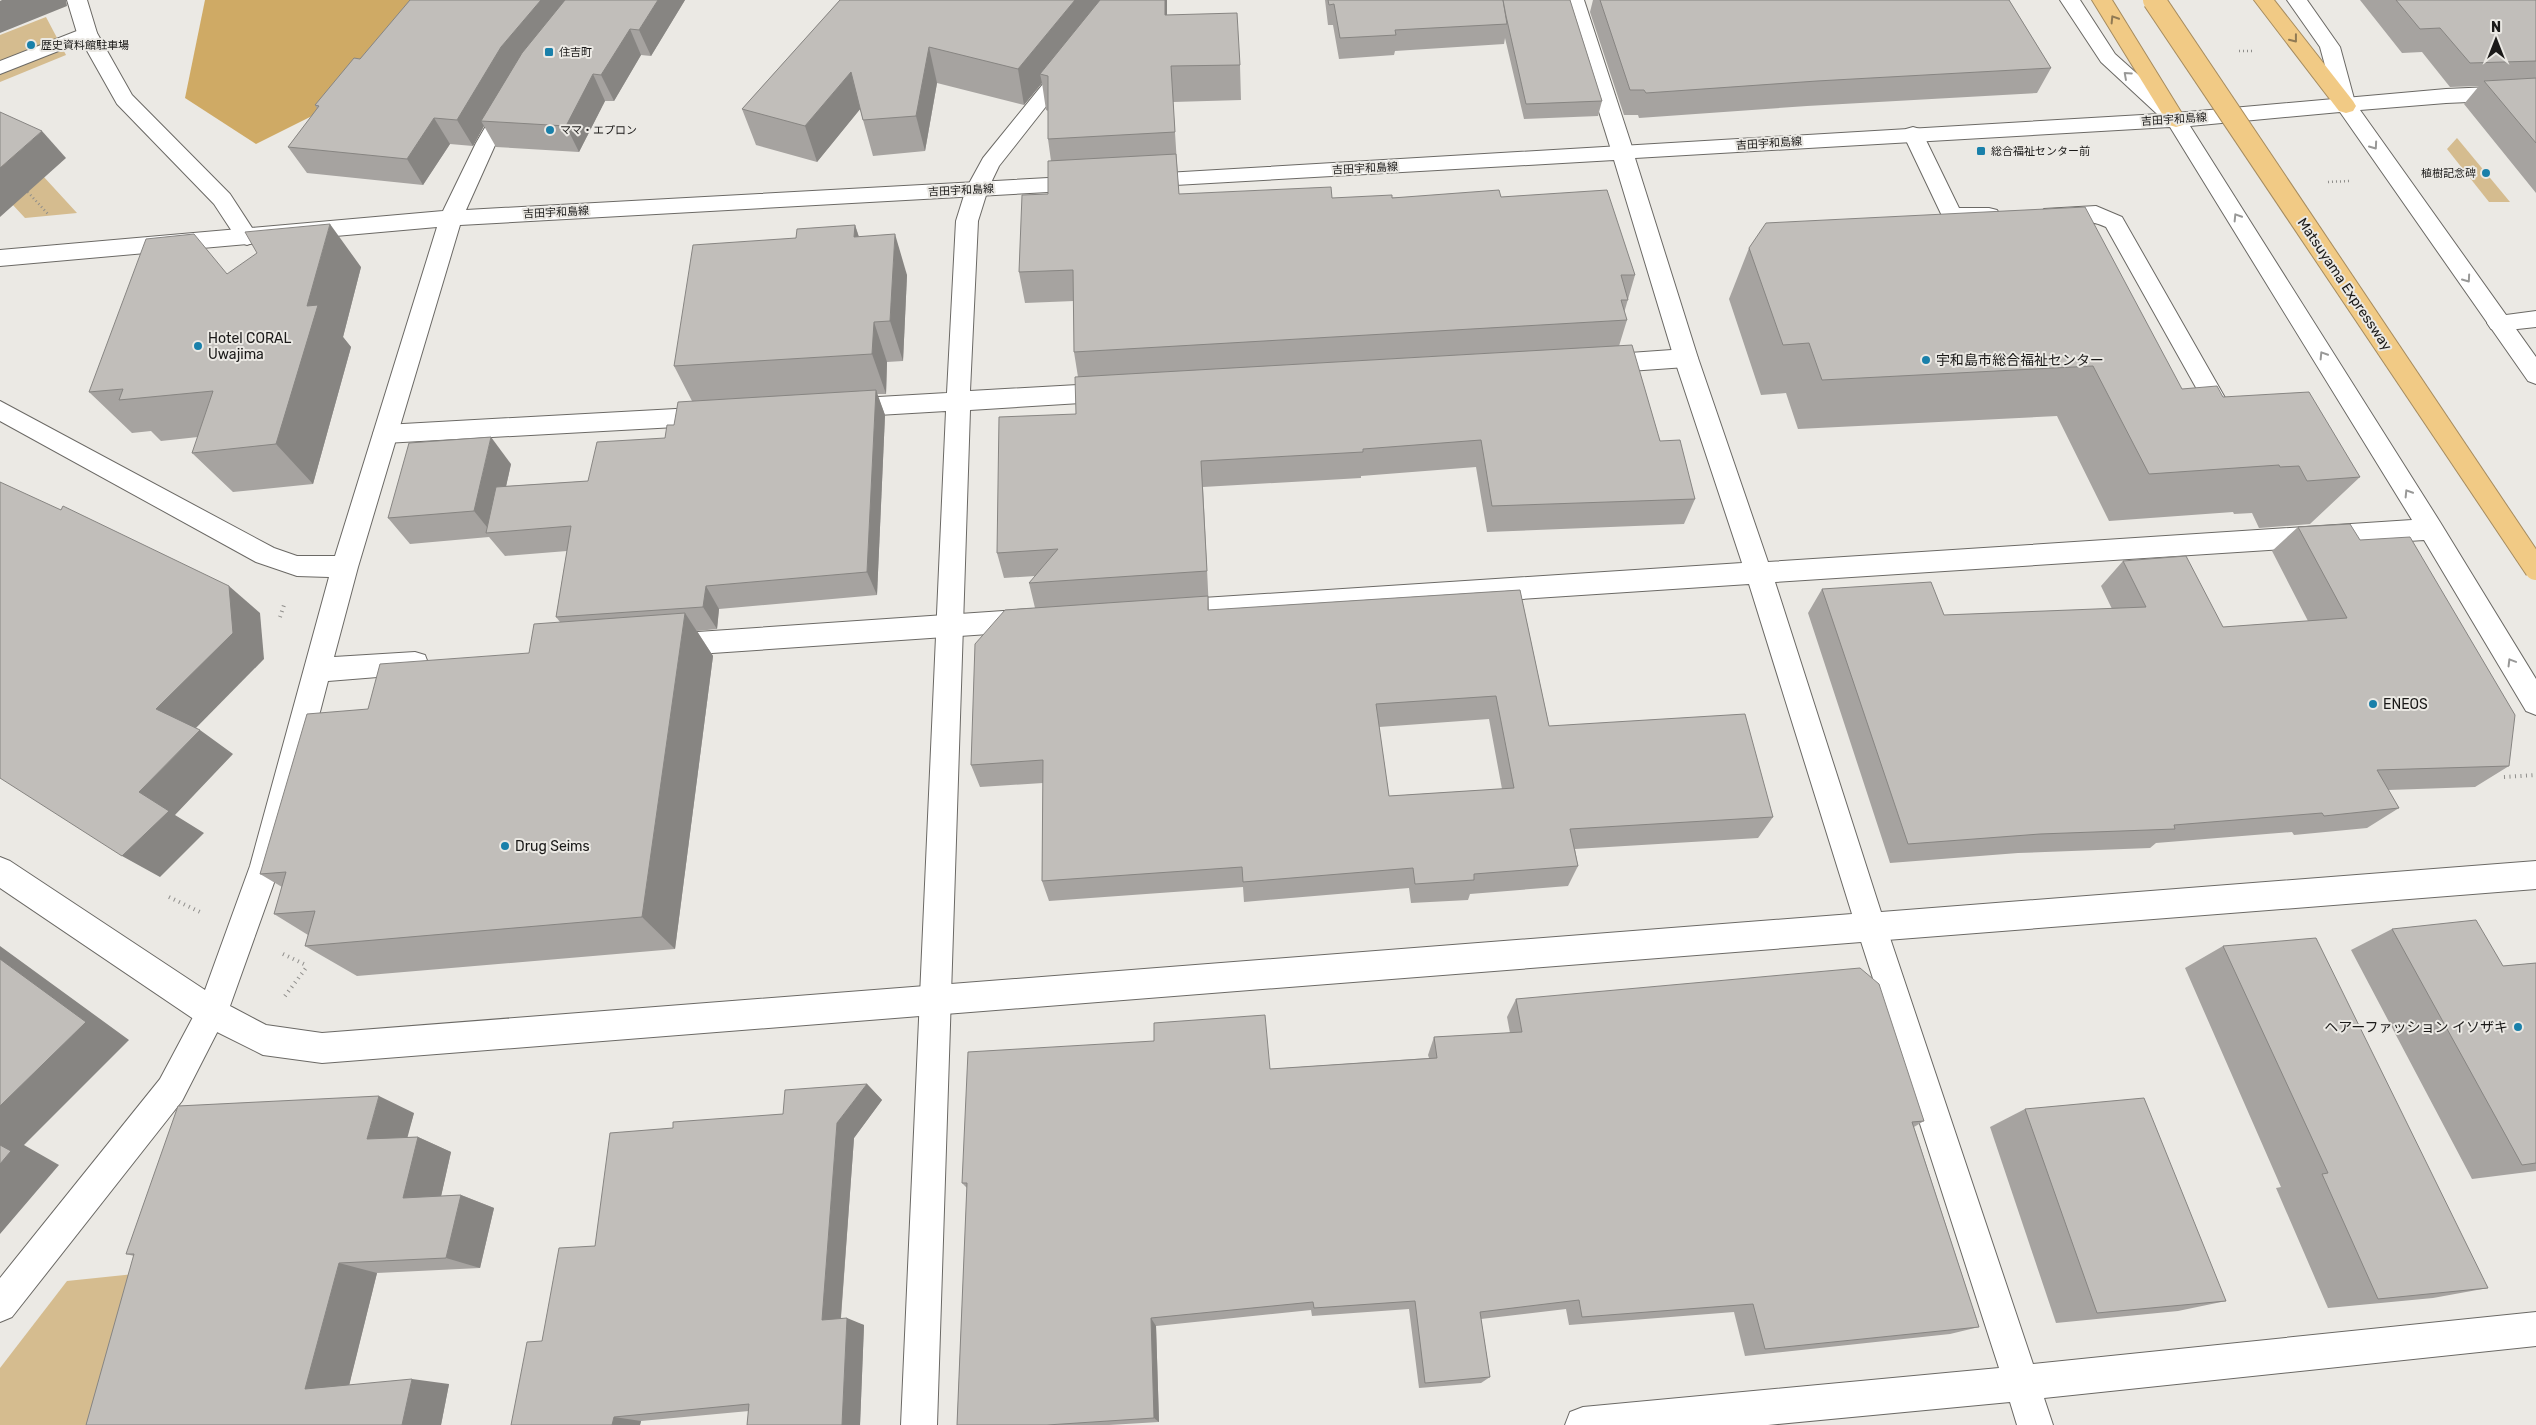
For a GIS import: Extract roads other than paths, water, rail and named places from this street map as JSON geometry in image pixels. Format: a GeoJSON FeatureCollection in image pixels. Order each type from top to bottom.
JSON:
{"type":"FeatureCollection","features":[{"type":"Feature","properties":{"kind":"highway"},"geometry":{"type":"LineString","coordinates":[[2102,0],[2176,120]]}},
{"type":"Feature","properties":{"kind":"highway","name":"Matsuyama Expressway"},"geometry":{"type":"LineString","coordinates":[[2154,0],[2536,569]]}},
{"type":"Feature","properties":{"kind":"highway"},"geometry":{"type":"LineString","coordinates":[[2264,0],[2346,106]]}},
{"type":"Feature","properties":{"kind":"street"},"geometry":{"type":"LineString","coordinates":[[77,0],[87,33],[124,99],[222,199],[247,237]]}},
{"type":"Feature","properties":{"kind":"street"},"geometry":{"type":"LineString","coordinates":[[1574,0],[1686,358],[1758,572],[1871,926],[2035,1425]]}},
{"type":"Feature","properties":{"kind":"street"},"geometry":{"type":"LineString","coordinates":[[2070,0],[2108,58],[2176,120],[2431,529],[2536,703]]}},
{"type":"Feature","properties":{"kind":"street"},"geometry":{"type":"LineString","coordinates":[[2297,0],[2330,47],[2346,106],[2536,375]]}},
{"type":"Feature","properties":{"kind":"street"},"geometry":{"type":"LineString","coordinates":[[0,68],[87,33]]}},
{"type":"Feature","properties":{"kind":"street"},"geometry":{"type":"LineString","coordinates":[[919,1425],[949,626],[967,221],[977,189],[990,162],[1078,54]]}},
{"type":"Feature","properties":{"kind":"street"},"geometry":{"type":"LineString","coordinates":[[0,1305],[171,1090],[212,1013],[265,866],[345,567],[451,218],[486,142],[516,92]]}},
{"type":"Feature","properties":{"kind":"street","name":"吉田宇和島線"},"geometry":{"type":"LineString","coordinates":[[0,258],[451,218],[1623,153],[1913,134],[2176,120],[2446,96],[2536,92]]}},
{"type":"Feature","properties":{"kind":"street"},"geometry":{"type":"LineString","coordinates":[[1913,134],[1951,213],[1958,216],[2096,213],[2114,222],[2216,403]]}},
{"type":"Feature","properties":{"kind":"street"},"geometry":{"type":"LineString","coordinates":[[2499,323],[2536,319]]}},
{"type":"Feature","properties":{"kind":"street"},"geometry":{"type":"LineString","coordinates":[[1580,365],[1686,358]]}},
{"type":"Feature","properties":{"kind":"street"},"geometry":{"type":"LineString","coordinates":[[818,410],[1131,391]]}},
{"type":"Feature","properties":{"kind":"street"},"geometry":{"type":"LineString","coordinates":[[0,410],[264,555],[297,566],[345,567]]}},
{"type":"Feature","properties":{"kind":"street"},"geometry":{"type":"LineString","coordinates":[[385,434],[729,415]]}},
{"type":"Feature","properties":{"kind":"street"},"geometry":{"type":"LineString","coordinates":[[1148,612],[2431,529]]}},
{"type":"Feature","properties":{"kind":"street"},"geometry":{"type":"LineString","coordinates":[[647,647],[1058,618]]}},
{"type":"Feature","properties":{"kind":"street"},"geometry":{"type":"LineString","coordinates":[[317,670],[440,661]]}},
{"type":"Feature","properties":{"kind":"street"},"geometry":{"type":"LineString","coordinates":[[0,871],[212,1013],[263,1040],[322,1048],[2536,874]]}},
{"type":"Feature","properties":{"kind":"street"},"geometry":{"type":"LineString","coordinates":[[1583,1425],[2021,1383],[2536,1329]]}},
{"type":"Feature","properties":{"kind":"place","name":"歴史資料館駐車場"},"geometry":{"type":"Point","coordinates":[31,45]}},
{"type":"Feature","properties":{"kind":"place","name":"住吉町"},"geometry":{"type":"Point","coordinates":[549,52]}},
{"type":"Feature","properties":{"kind":"place","name":"ママ・エプロン"},"geometry":{"type":"Point","coordinates":[550,130]}},
{"type":"Feature","properties":{"kind":"place","name":"総合福祉センター前"},"geometry":{"type":"Point","coordinates":[1981,151]}},
{"type":"Feature","properties":{"kind":"place","name":"植樹記念碑"},"geometry":{"type":"Point","coordinates":[2486,173]}},
{"type":"Feature","properties":{"kind":"place","name":"Hotel CORAL Uwajima"},"geometry":{"type":"Point","coordinates":[198,346]}},
{"type":"Feature","properties":{"kind":"place","name":"宇和島市総合福祉センター"},"geometry":{"type":"Point","coordinates":[1926,360]}},
{"type":"Feature","properties":{"kind":"place","name":"ENEOS"},"geometry":{"type":"Point","coordinates":[2373,704]}},
{"type":"Feature","properties":{"kind":"place","name":"Drug Seims"},"geometry":{"type":"Point","coordinates":[505,846]}},
{"type":"Feature","properties":{"kind":"place","name":"ヘアーファッション イソザキ"},"geometry":{"type":"Point","coordinates":[2518,1027]}}]}
